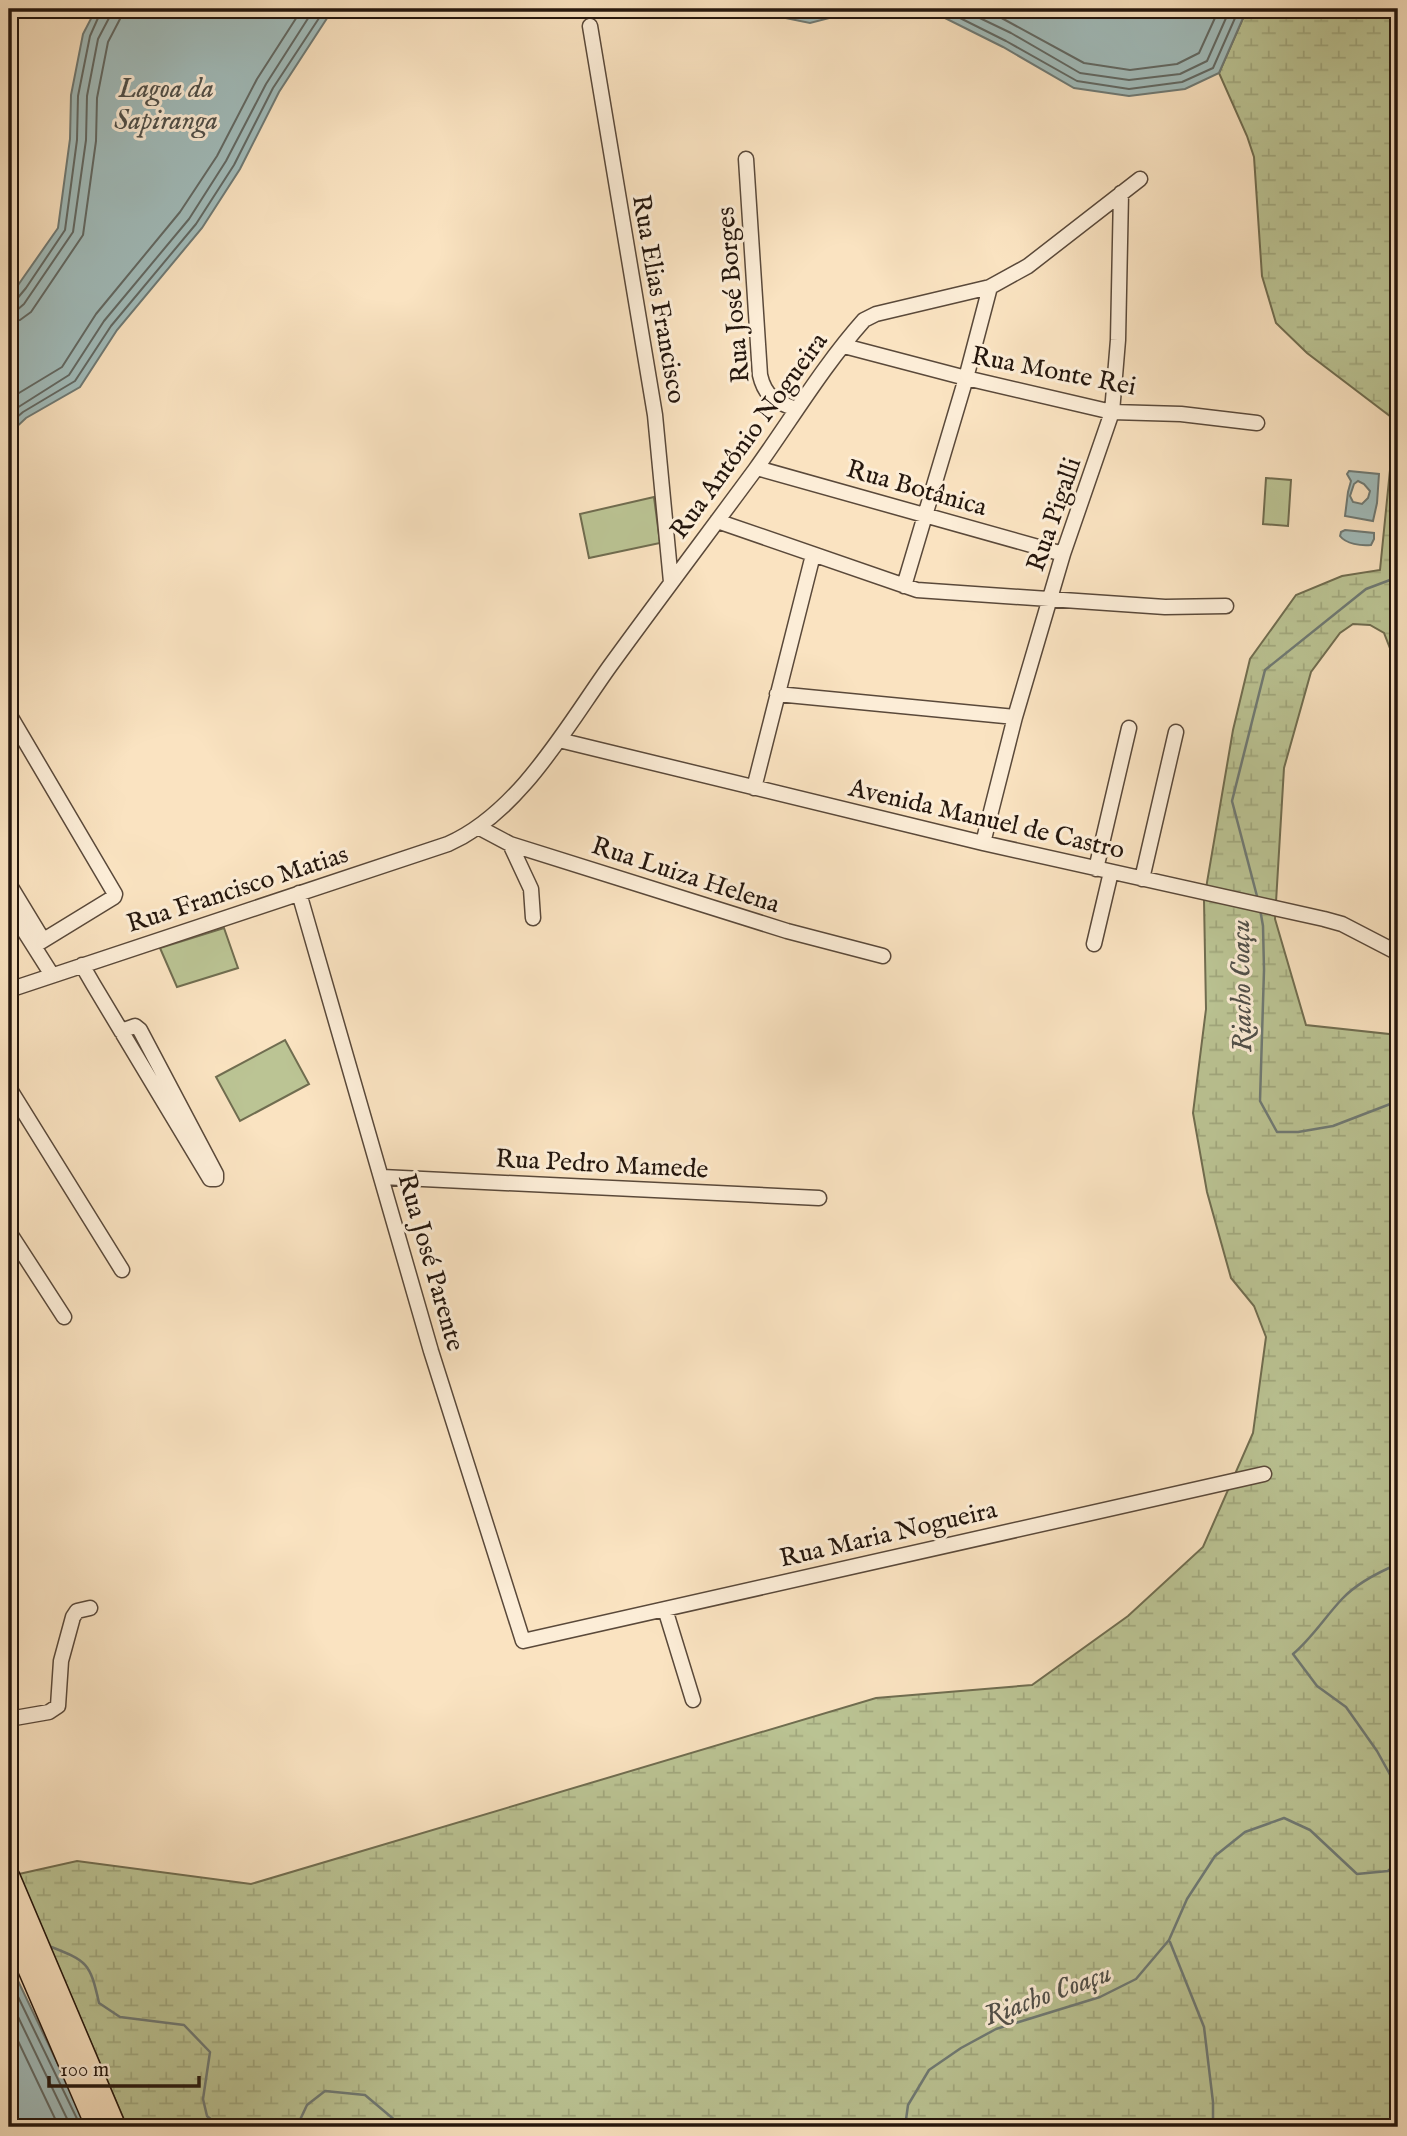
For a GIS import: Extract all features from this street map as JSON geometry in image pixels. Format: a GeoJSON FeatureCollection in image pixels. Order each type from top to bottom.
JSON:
{"type":"FeatureCollection","features":[{"type":"Feature","properties":{"kind":"highway"},"geometry":{"type":"LineString","coordinates":[[10,1879],[36,1961],[97,2127]]}},
{"type":"Feature","properties":{"kind":"highway"},"geometry":{"type":"LineString","coordinates":[[9,1923],[36,1961],[115,2127]]}},
{"type":"Feature","properties":{"kind":"street","name":"Rua Elias Francisco"},"geometry":{"type":"LineString","coordinates":[[590,26],[655,415],[671,582]]}},
{"type":"Feature","properties":{"kind":"street","name":"Rua José Borges"},"geometry":{"type":"LineString","coordinates":[[746,159],[760,375],[772,400],[796,409]]}},
{"type":"Feature","properties":{"kind":"street","name":"Rua Antônio Nogueira"},"geometry":{"type":"LineString","coordinates":[[478,827],[508,802],[559,740],[796,409],[858,327],[869,317],[990,287],[1028,266],[1140,179]]}},
{"type":"Feature","properties":{"kind":"street","name":"Rua Pigalli"},"geometry":{"type":"LineString","coordinates":[[983,843],[1015,717],[1063,554],[1112,412],[1118,340],[1121,193]]}},
{"type":"Feature","properties":{"kind":"street"},"geometry":{"type":"LineString","coordinates":[[904,586],[990,287]]}},
{"type":"Feature","properties":{"kind":"street","name":"Rua Monte Rei"},"geometry":{"type":"LineString","coordinates":[[844,346],[1112,412],[1181,414],[1257,423]]}},
{"type":"Feature","properties":{"kind":"street","name":"Rua Botânica"},"geometry":{"type":"LineString","coordinates":[[757,467],[1063,554]]}},
{"type":"Feature","properties":{"kind":"street"},"geometry":{"type":"LineString","coordinates":[[717,521],[904,586],[931,592],[1165,607],[1226,606]]}},
{"type":"Feature","properties":{"kind":"street"},"geometry":{"type":"LineString","coordinates":[[754,788],[813,555]]}},
{"type":"Feature","properties":{"kind":"street"},"geometry":{"type":"LineString","coordinates":[[777,694],[1015,717]]}},
{"type":"Feature","properties":{"kind":"street"},"geometry":{"type":"LineString","coordinates":[[9,714],[115,894],[38,943]]}},
{"type":"Feature","properties":{"kind":"street"},"geometry":{"type":"LineString","coordinates":[[1096,869],[1129,728]]}},
{"type":"Feature","properties":{"kind":"street"},"geometry":{"type":"LineString","coordinates":[[1142,879],[1176,732]]}},
{"type":"Feature","properties":{"kind":"street","name":"Avenida Manuel de Castro"},"geometry":{"type":"LineString","coordinates":[[559,740],[983,843],[1342,924],[1398,953]]}},
{"type":"Feature","properties":{"kind":"street","name":"Rua Luiza Helena"},"geometry":{"type":"LineString","coordinates":[[478,827],[510,844],[787,932],[883,956]]}},
{"type":"Feature","properties":{"kind":"street","name":"Rua Francisco Matias"},"geometry":{"type":"LineString","coordinates":[[9,989],[448,844],[478,827]]}},
{"type":"Feature","properties":{"kind":"street"},"geometry":{"type":"LineString","coordinates":[[510,844],[531,889],[533,918]]}},
{"type":"Feature","properties":{"kind":"street"},"geometry":{"type":"LineString","coordinates":[[1094,944],[1111,872]]}},
{"type":"Feature","properties":{"kind":"street"},"geometry":{"type":"LineString","coordinates":[[9,884],[52,975]]}},
{"type":"Feature","properties":{"kind":"street","name":"Rua José Parente"},"geometry":{"type":"LineString","coordinates":[[299,893],[431,1351],[523,1641]]}},
{"type":"Feature","properties":{"kind":"street"},"geometry":{"type":"LineString","coordinates":[[9,907],[38,943]]}},
{"type":"Feature","properties":{"kind":"street"},"geometry":{"type":"LineString","coordinates":[[82,964],[121,1031],[210,1179],[216,1179],[216,1174],[140,1030],[135,1027],[121,1031]]}},
{"type":"Feature","properties":{"kind":"street"},"geometry":{"type":"LineString","coordinates":[[9,1088],[122,1270]]}},
{"type":"Feature","properties":{"kind":"street","name":"Rua Pedro Mamede"},"geometry":{"type":"LineString","coordinates":[[382,1177],[819,1198]]}},
{"type":"Feature","properties":{"kind":"street"},"geometry":{"type":"LineString","coordinates":[[9,1232],[64,1317]]}},
{"type":"Feature","properties":{"kind":"street","name":"Rua Maria Nogueira"},"geometry":{"type":"LineString","coordinates":[[523,1641],[1264,1474]]}},
{"type":"Feature","properties":{"kind":"street"},"geometry":{"type":"LineString","coordinates":[[9,1718],[49,1712],[58,1706],[61,1661],[73,1617],[76,1611],[90,1608]]}},
{"type":"Feature","properties":{"kind":"street"},"geometry":{"type":"LineString","coordinates":[[665,1609],[692,1700]]}},
{"type":"Feature","properties":{"kind":"green space"},"geometry":{"type":"Polygon","coordinates":[[[1247,9],[1398,9],[1398,669],[1384,633],[1370,625],[1353,624],[1340,633],[1311,672],[1284,768],[1275,919],[1306,1025],[1398,1035],[1398,2127],[127,2127],[19,1874],[77,1861],[251,1884],[876,1698],[1032,1685],[1128,1616],[1203,1547],[1253,1433],[1266,1337],[1254,1306],[1231,1278],[1207,1192],[1193,1113],[1206,1009],[1204,900],[1233,730],[1250,659],[1296,595],[1342,576],[1380,570],[1395,420],[1307,353],[1276,323],[1262,276],[1254,157],[1219,73],[1247,9]]]}},
{"type":"Feature","properties":{"kind":"green space"},"geometry":{"type":"Polygon","coordinates":[[[1266,478],[1291,480],[1288,526],[1263,524],[1266,478]]]}},
{"type":"Feature","properties":{"kind":"green space"},"geometry":{"type":"Polygon","coordinates":[[[654,497],[660,543],[589,558],[580,514],[654,497]]]}},
{"type":"Feature","properties":{"kind":"green space"},"geometry":{"type":"Polygon","coordinates":[[[224,928],[238,968],[177,987],[160,948],[224,928]]]}},
{"type":"Feature","properties":{"kind":"green space"},"geometry":{"type":"Polygon","coordinates":[[[285,1040],[309,1084],[240,1121],[216,1077],[285,1040]]]}},
{"type":"Feature","properties":{"kind":"water","name":"Lagoa da Sapiranga"},"geometry":{"type":"Polygon","coordinates":[[[96,9],[333,9],[279,92],[240,169],[202,228],[117,330],[80,387],[26,418],[9,434],[9,298],[58,228],[70,139],[71,95],[83,34],[96,9]]]}},
{"type":"Feature","properties":{"kind":"water"},"geometry":{"type":"Polygon","coordinates":[[[741,9],[864,9],[810,23],[741,9]]]}},
{"type":"Feature","properties":{"kind":"water"},"geometry":{"type":"Polygon","coordinates":[[[867,9],[1247,9],[1219,73],[1185,89],[1129,96],[1074,88],[1003,47],[943,17],[867,9]]]}},
{"type":"Feature","properties":{"kind":"water"},"geometry":{"type":"Polygon","coordinates":[[[1349,471],[1379,474],[1373,521],[1345,516],[1351,481],[1347,474],[1349,471]],[[1358,481],[1354,484],[1350,496],[1353,502],[1362,504],[1368,498],[1370,491],[1358,481]]]}},
{"type":"Feature","properties":{"kind":"water"},"geometry":{"type":"Polygon","coordinates":[[[1345,530],[1374,533],[1374,539],[1371,545],[1350,543],[1340,536],[1345,530]]]}},
{"type":"Feature","properties":{"kind":"water"},"geometry":{"type":"Polygon","coordinates":[[[9,1962],[88,2127],[9,2127],[9,1962]]]}},
{"type":"Feature","properties":{"kind":"waterway","name":"Riacho Coaçu"},"geometry":{"type":"LineString","coordinates":[[1258,900],[1232,801],[1265,670],[1366,589],[1398,577]]}},
{"type":"Feature","properties":{"kind":"waterway","name":"Riacho Coaçu"},"geometry":{"type":"LineString","coordinates":[[1260,909],[1264,970],[1260,1101],[1277,1132],[1298,1132],[1333,1126],[1398,1101]]}},
{"type":"Feature","properties":{"kind":"waterway","name":"Riacho Coaçu"},"geometry":{"type":"LineString","coordinates":[[1398,1564],[1354,1588],[1293,1654],[1317,1686],[1346,1707],[1377,1751],[1398,1789]]}},
{"type":"Feature","properties":{"kind":"waterway","name":"Riacho Coaçu"},"geometry":{"type":"LineString","coordinates":[[905,2127],[908,2105],[929,2070],[961,2048],[996,2029],[1100,1997],[1136,1979],[1169,1940],[1187,1899],[1215,1856],[1245,1832],[1284,1818],[1310,1830],[1357,1874],[1388,1871],[1398,1862]]}},
{"type":"Feature","properties":{"kind":"waterway"},"geometry":{"type":"LineString","coordinates":[[1170,1942],[1204,2027],[1213,2102],[1213,2127]]}},
{"type":"Feature","properties":{"kind":"waterway","name":"Riacho Coaçu"},"geometry":{"type":"LineString","coordinates":[[49,1946],[72,1955],[85,1965],[93,1979],[99,2003],[120,2017],[184,2025],[210,2052],[203,2099],[207,2116],[220,2127]]}},
{"type":"Feature","properties":{"kind":"waterway","name":"Riacho Coaçu"},"geometry":{"type":"LineString","coordinates":[[284,2127],[299,2122],[307,2105],[325,2091],[365,2095],[403,2127]]}}]}
